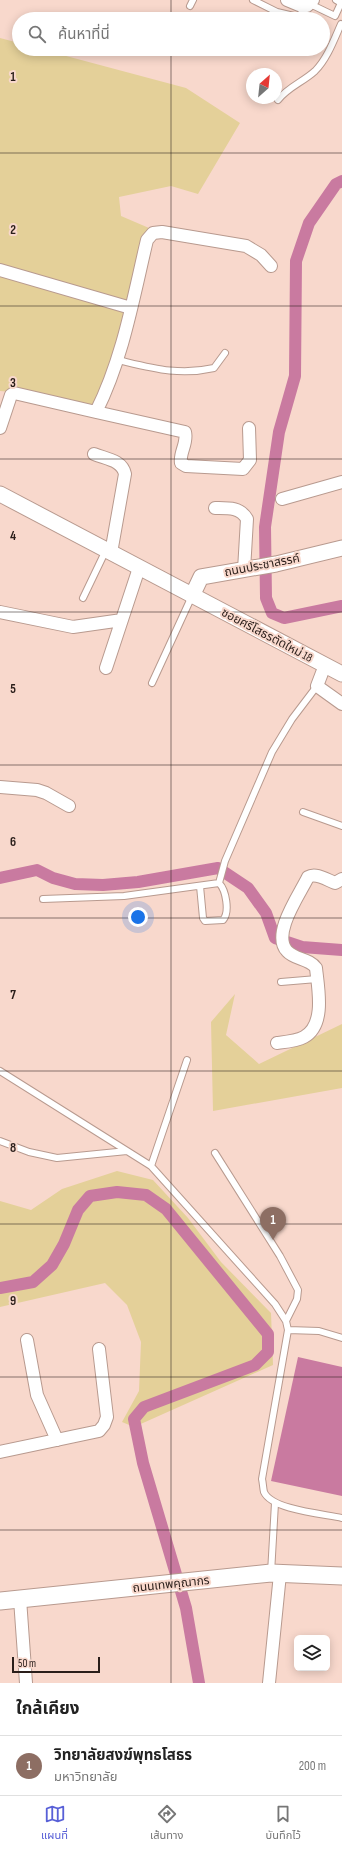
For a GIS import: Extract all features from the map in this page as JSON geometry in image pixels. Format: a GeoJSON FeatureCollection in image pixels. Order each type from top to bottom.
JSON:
{"type":"FeatureCollection","features":[{"type":"Feature","properties":{"kind":"main road","name":"ถนนเทพคุณากร"},"geometry":{"type":"LineString","coordinates":[[0,1601],[276,1574],[342,1576]]}},
{"type":"Feature","properties":{"kind":"street"},"geometry":{"type":"LineString","coordinates":[[287,0],[299,5],[310,4]]}},
{"type":"Feature","properties":{"kind":"street"},"geometry":{"type":"LineString","coordinates":[[96,412],[107,390],[118,360],[147,240],[153,233],[162,232],[246,246],[261,255],[271,266]]}},
{"type":"Feature","properties":{"kind":"street"},"geometry":{"type":"LineString","coordinates":[[0,270],[131,308]]}},
{"type":"Feature","properties":{"kind":"street"},"geometry":{"type":"LineString","coordinates":[[0,428],[11,395],[14,393],[185,432],[186,436],[180,459],[181,463],[186,466],[243,469],[250,460],[249,428]]}},
{"type":"Feature","properties":{"kind":"street"},"geometry":{"type":"LineString","coordinates":[[94,454],[124,467],[125,474],[109,551]]}},
{"type":"Feature","properties":{"kind":"street"},"geometry":{"type":"LineString","coordinates":[[282,499],[342,482]]}},
{"type":"Feature","properties":{"kind":"street","name":"ซอยศรีโสธรตัดใหม่ 18"},"geometry":{"type":"LineString","coordinates":[[0,494],[342,674]]}},
{"type":"Feature","properties":{"kind":"street"},"geometry":{"type":"LineString","coordinates":[[215,508],[234,509],[243,512],[247,519],[247,569]]}},
{"type":"Feature","properties":{"kind":"street","name":"ถนนประชาสรรค์"},"geometry":{"type":"LineString","coordinates":[[192,596],[201,577],[276,564],[342,548]]}},
{"type":"Feature","properties":{"kind":"street"},"geometry":{"type":"LineString","coordinates":[[106,668],[139,568]]}},
{"type":"Feature","properties":{"kind":"street"},"geometry":{"type":"LineString","coordinates":[[0,612],[73,627],[122,620]]}},
{"type":"Feature","properties":{"kind":"street"},"geometry":{"type":"LineString","coordinates":[[326,665],[317,686],[342,704]]}},
{"type":"Feature","properties":{"kind":"street"},"geometry":{"type":"LineString","coordinates":[[0,787],[36,790],[46,793],[69,806]]}},
{"type":"Feature","properties":{"kind":"street"},"geometry":{"type":"LineString","coordinates":[[277,1043],[302,1039],[312,1031],[319,1007],[316,968],[313,963],[288,952],[283,939],[285,920],[308,877],[311,875],[316,875],[335,883],[342,879]]}},
{"type":"Feature","properties":{"kind":"street"},"geometry":{"type":"LineString","coordinates":[[27,1340],[37,1395],[57,1440]]}},
{"type":"Feature","properties":{"kind":"street"},"geometry":{"type":"LineString","coordinates":[[0,1452],[99,1431],[104,1425],[107,1417],[99,1349]]}},
{"type":"Feature","properties":{"kind":"street"},"geometry":{"type":"LineString","coordinates":[[268,1683],[276,1574]]}},
{"type":"Feature","properties":{"kind":"street"},"geometry":{"type":"LineString","coordinates":[[20,1599],[26,1683]]}},
{"type":"Feature","properties":{"kind":"lane"},"geometry":{"type":"LineString","coordinates":[[253,0],[277,12]]}},
{"type":"Feature","properties":{"kind":"lane"},"geometry":{"type":"LineString","coordinates":[[335,16],[340,2]]}},
{"type":"Feature","properties":{"kind":"lane"},"geometry":{"type":"LineString","coordinates":[[303,12],[310,4],[327,12]]}},
{"type":"Feature","properties":{"kind":"lane"},"geometry":{"type":"LineString","coordinates":[[330,14],[335,16],[341,25],[330,47]]}},
{"type":"Feature","properties":{"kind":"lane"},"geometry":{"type":"LineString","coordinates":[[282,95],[314,71],[322,63],[326,56]]}},
{"type":"Feature","properties":{"kind":"lane"},"geometry":{"type":"LineString","coordinates":[[118,360],[179,372],[196,372],[214,368],[225,353]]}},
{"type":"Feature","properties":{"kind":"lane"},"geometry":{"type":"LineString","coordinates":[[83,598],[109,551]]}},
{"type":"Feature","properties":{"kind":"lane"},"geometry":{"type":"LineString","coordinates":[[152,683],[192,596]]}},
{"type":"Feature","properties":{"kind":"lane"},"geometry":{"type":"LineString","coordinates":[[200,886],[204,918],[206,921],[223,920],[226,916],[226,903],[224,892],[219,883],[220,874],[225,861],[272,752],[292,719],[317,686]]}},
{"type":"Feature","properties":{"kind":"lane"},"geometry":{"type":"LineString","coordinates":[[303,812],[342,826]]}},
{"type":"Feature","properties":{"kind":"lane"},"geometry":{"type":"LineString","coordinates":[[43,899],[124,896],[219,883]]}},
{"type":"Feature","properties":{"kind":"lane"},"geometry":{"type":"LineString","coordinates":[[281,982],[317,979]]}},
{"type":"Feature","properties":{"kind":"lane"},"geometry":{"type":"LineString","coordinates":[[151,1166],[187,1060]]}},
{"type":"Feature","properties":{"kind":"lane"},"geometry":{"type":"LineString","coordinates":[[0,1071],[151,1166],[275,1304],[286,1321],[288,1330],[262,1479],[265,1493],[276,1503],[291,1508],[342,1518]]}},
{"type":"Feature","properties":{"kind":"lane"},"geometry":{"type":"LineString","coordinates":[[0,1141],[29,1152],[58,1158],[127,1151]]}},
{"type":"Feature","properties":{"kind":"lane"},"geometry":{"type":"LineString","coordinates":[[214,1153],[280,1256],[298,1290],[294,1307],[286,1321]]}},
{"type":"Feature","properties":{"kind":"lane"},"geometry":{"type":"LineString","coordinates":[[288,1330],[319,1332],[342,1338]]}},
{"type":"Feature","properties":{"kind":"lane"},"geometry":{"type":"LineString","coordinates":[[276,1503],[276,1574]]}},
{"type":"Feature","properties":{"kind":"shaded area"},"geometry":{"type":"Polygon","coordinates":[[[0,38],[12,41],[12,56],[66,56],[186,88],[240,123],[198,194],[171,186],[119,197],[121,216],[149,228],[128,302],[0,265],[0,38]]]}},
{"type":"Feature","properties":{"kind":"shaded area"},"geometry":{"type":"Polygon","coordinates":[[[0,274],[117,308],[126,313],[99,399],[91,408],[33,394],[0,391],[0,274]]]}},
{"type":"Feature","properties":{"kind":"shaded area"},"geometry":{"type":"Polygon","coordinates":[[[235,994],[226,1035],[259,1064],[342,1024],[342,1088],[213,1111],[211,1022],[235,994]]]}},
{"type":"Feature","properties":{"kind":"shaded area"},"geometry":{"type":"Polygon","coordinates":[[[117,1171],[153,1180],[188,1218],[221,1262],[271,1313],[273,1365],[134,1427],[122,1422],[139,1391],[141,1342],[127,1305],[105,1283],[0,1307],[0,1201],[31,1210],[62,1189],[117,1171]]]}},
{"type":"Feature","properties":{"kind":"shaded area"},"geometry":{"type":"Polygon","coordinates":[[[298,1357],[342,1367],[342,1496],[271,1481],[298,1357]]]}},
{"type":"Feature","properties":{"kind":"waterway"},"geometry":{"type":"LineString","coordinates":[[342,181],[336,184],[309,223],[296,261],[295,376],[279,432],[265,527],[266,598],[272,613],[284,618],[342,606]]}},
{"type":"Feature","properties":{"kind":"waterway"},"geometry":{"type":"LineString","coordinates":[[0,878],[37,870],[53,878],[75,884],[103,885],[138,882],[218,868],[248,888],[266,913],[275,938],[302,947],[342,950]]}},
{"type":"Feature","properties":{"kind":"waterway"},"geometry":{"type":"LineString","coordinates":[[0,1288],[33,1282],[52,1265],[64,1244],[78,1210],[90,1196],[117,1192],[146,1195],[166,1209],[268,1334],[268,1352],[255,1365],[144,1407],[134,1419],[143,1463],[186,1608],[199,1683]]}},
{"type":"Feature","properties":{"kind":"place","name":"วิทยาลัยสงฆ์พุทธโสธร"},"geometry":{"type":"Point","coordinates":[273,1240]}}]}
